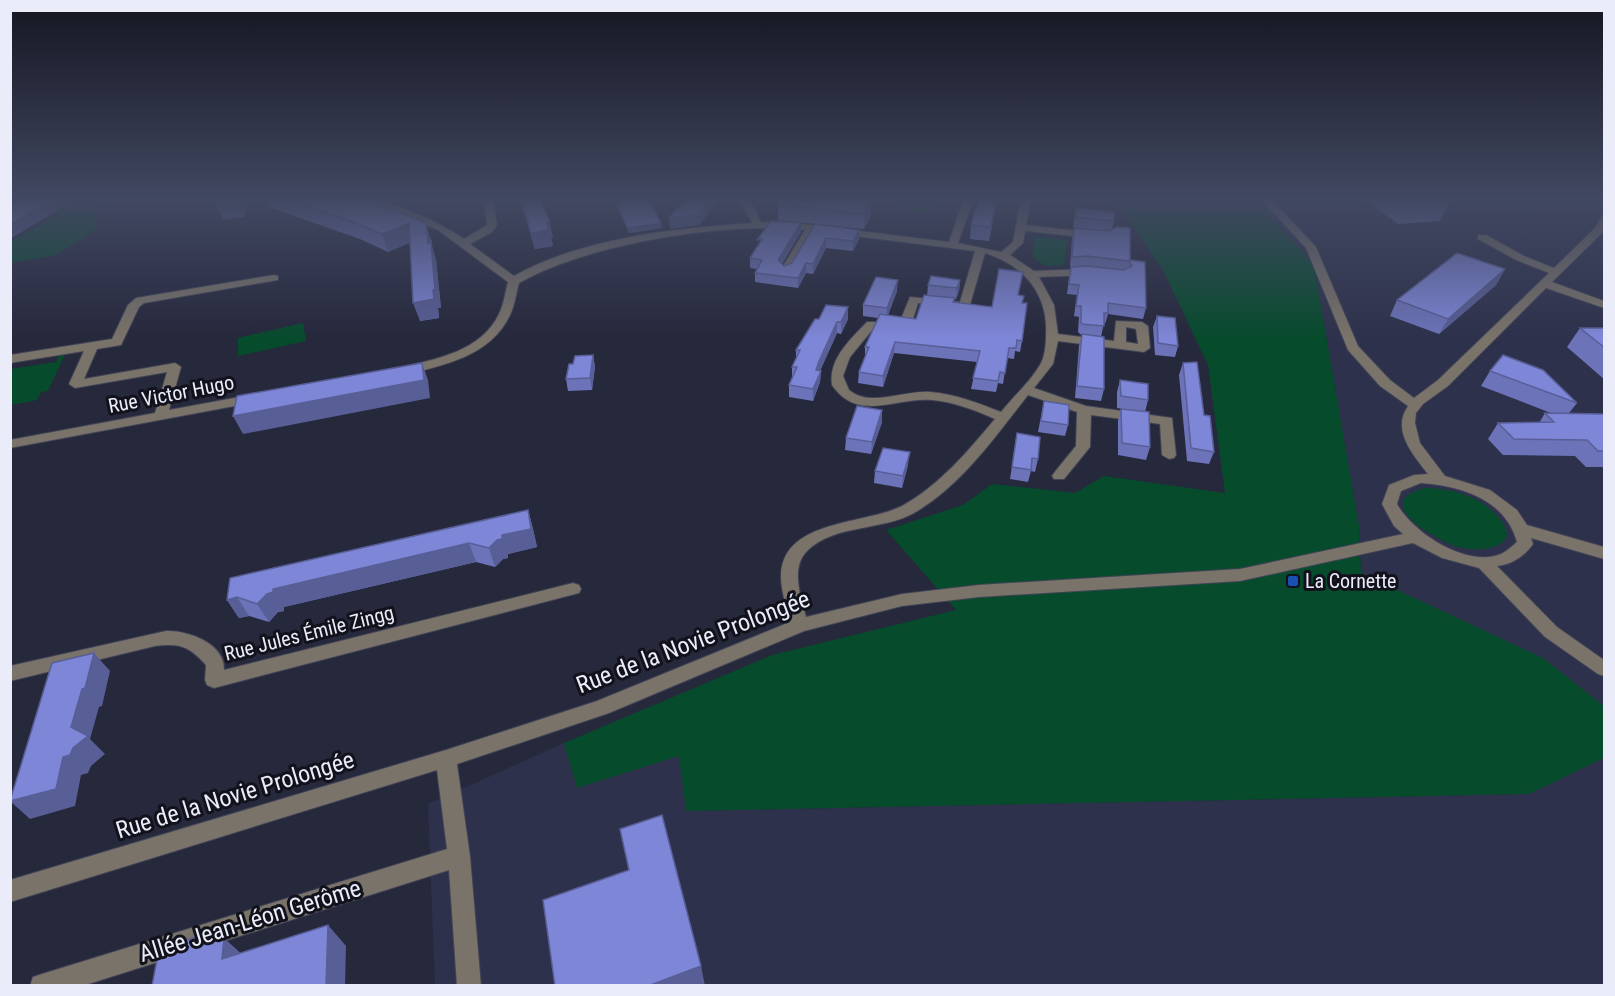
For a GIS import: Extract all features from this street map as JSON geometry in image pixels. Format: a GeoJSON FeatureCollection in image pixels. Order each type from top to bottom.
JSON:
{"type":"FeatureCollection","features":[{"type":"Feature","properties":{"kind":"street"},"geometry":{"type":"LineString","coordinates":[[466,244],[503,275],[514,281]]}},
{"type":"Feature","properties":{"kind":"street"},"geometry":{"type":"LineString","coordinates":[[393,373],[450,359],[474,347],[493,332],[502,321],[509,306],[514,281],[534,268],[599,248],[621,244]]}},
{"type":"Feature","properties":{"kind":"street"},"geometry":{"type":"LineString","coordinates":[[785,271],[801,244]]}},
{"type":"Feature","properties":{"kind":"street"},"geometry":{"type":"LineString","coordinates":[[800,625],[789,580],[793,558],[807,543],[830,531],[878,520],[906,510],[946,478],[1003,417],[1047,363],[1052,337],[1049,304],[1041,284],[1020,262],[1004,255],[956,244]]}},
{"type":"Feature","properties":{"kind":"street"},"geometry":{"type":"LineString","coordinates":[[1004,255],[1016,244]]}},
{"type":"Feature","properties":{"kind":"street"},"geometry":{"type":"LineString","coordinates":[[1309,244],[1352,347],[1385,383],[1415,405]]}},
{"type":"Feature","properties":{"kind":"street"},"geometry":{"type":"LineString","coordinates":[[1496,244],[1520,258],[1556,272]]}},
{"type":"Feature","properties":{"kind":"street"},"geometry":{"type":"LineString","coordinates":[[1439,478],[1416,449],[1409,435],[1409,419],[1415,405],[1443,383],[1584,244]]}},
{"type":"Feature","properties":{"kind":"street"},"geometry":{"type":"LineString","coordinates":[[908,319],[914,299],[965,306],[981,249]]}},
{"type":"Feature","properties":{"kind":"street"},"geometry":{"type":"LineString","coordinates":[[1032,274],[1084,271],[1103,273]]}},
{"type":"Feature","properties":{"kind":"street"},"geometry":{"type":"LineString","coordinates":[[10,359],[117,342],[134,305],[140,300],[274,278]]}},
{"type":"Feature","properties":{"kind":"street"},"geometry":{"type":"LineString","coordinates":[[1544,284],[1605,305]]}},
{"type":"Feature","properties":{"kind":"street"},"geometry":{"type":"LineString","coordinates":[[871,324],[842,361],[836,377],[838,387],[847,396],[860,401],[872,402],[905,396],[930,396],[963,401],[1003,417]]}},
{"type":"Feature","properties":{"kind":"street"},"geometry":{"type":"LineString","coordinates":[[1052,337],[1120,345]]}},
{"type":"Feature","properties":{"kind":"street"},"geometry":{"type":"LineString","coordinates":[[92,346],[75,384],[175,367],[161,416]]}},
{"type":"Feature","properties":{"kind":"street"},"geometry":{"type":"LineString","coordinates":[[1026,390],[1084,410],[1167,422],[1170,455]]}},
{"type":"Feature","properties":{"kind":"street","name":"Rue Victor Hugo"},"geometry":{"type":"LineString","coordinates":[[10,444],[265,397]]}},
{"type":"Feature","properties":{"kind":"street"},"geometry":{"type":"LineString","coordinates":[[1059,476],[1083,447],[1084,410]]}},
{"type":"Feature","properties":{"kind":"street"},"geometry":{"type":"LineString","coordinates":[[1439,478],[1480,492],[1500,503],[1515,516],[1524,530],[1525,544],[1518,554],[1503,560],[1482,561],[1444,552],[1415,537],[1396,521],[1388,508],[1388,496],[1393,487],[1403,481],[1439,478]]}},
{"type":"Feature","properties":{"kind":"street"},"geometry":{"type":"LineString","coordinates":[[1524,530],[1605,553]]}},
{"type":"Feature","properties":{"kind":"street","name":"Rue de la Novie Prolongée"},"geometry":{"type":"LineString","coordinates":[[10,891],[446,759],[602,707],[800,625],[902,600],[968,592],[1240,575],[1415,537]]}},
{"type":"Feature","properties":{"kind":"street"},"geometry":{"type":"LineString","coordinates":[[1482,561],[1551,632],[1605,669]]}},
{"type":"Feature","properties":{"kind":"street","name":"Rue Jules Émile Zingg"},"geometry":{"type":"LineString","coordinates":[[10,674],[155,639],[178,636],[199,644],[215,663],[214,680],[573,589]]}},
{"type":"Feature","properties":{"kind":"street"},"geometry":{"type":"LineString","coordinates":[[446,759],[459,856],[469,986]]}},
{"type":"Feature","properties":{"kind":"street","name":"Allée Jean-Léon Gerôme"},"geometry":{"type":"LineString","coordinates":[[42,986],[459,856]]}},
{"type":"Feature","properties":{"kind":"shaded area"},"geometry":{"type":"Polygon","coordinates":[[[1295,244],[1604,244],[1604,706],[1543,658],[1361,573],[1359,526],[1314,266],[1295,244]]]}},
{"type":"Feature","properties":{"kind":"shaded area"},"geometry":{"type":"Polygon","coordinates":[[[564,743],[577,788],[679,755],[686,811],[1529,794],[1604,758],[1604,985],[435,985],[428,804],[564,743]]]}},
{"type":"Feature","properties":{"kind":"green space"},"geometry":{"type":"Polygon","coordinates":[[[11,244],[73,244],[56,255],[11,263],[11,244]]]}},
{"type":"Feature","properties":{"kind":"green space"},"geometry":{"type":"Polygon","coordinates":[[[1034,244],[1066,244],[1064,265],[1045,266],[1032,256],[1034,244]]]}},
{"type":"Feature","properties":{"kind":"green space"},"geometry":{"type":"Polygon","coordinates":[[[1146,244],[1295,244],[1314,266],[1359,526],[1361,573],[1543,658],[1604,706],[1604,758],[1529,794],[686,811],[679,756],[577,788],[564,743],[772,655],[956,610],[886,530],[963,505],[992,484],[1075,493],[1104,476],[1225,493],[1208,365],[1163,270],[1146,244]]]}},
{"type":"Feature","properties":{"kind":"green space"},"geometry":{"type":"Polygon","coordinates":[[[303,323],[306,341],[238,356],[238,338],[303,323]]]}},
{"type":"Feature","properties":{"kind":"green space"},"geometry":{"type":"Polygon","coordinates":[[[65,354],[48,391],[41,392],[37,400],[11,405],[11,369],[56,362],[59,355],[65,354]]]}},
{"type":"Feature","properties":{"kind":"green space"},"geometry":{"type":"Polygon","coordinates":[[[1424,488],[1455,492],[1483,504],[1499,518],[1506,528],[1507,536],[1496,546],[1477,549],[1458,547],[1436,537],[1412,521],[1403,503],[1409,495],[1424,488]]]}},
{"type":"Feature","properties":{"kind":"building"},"geometry":{"type":"Polygon","coordinates":[[[410,244],[431,244],[434,299],[413,303],[410,244]]]}},
{"type":"Feature","properties":{"kind":"building"},"geometry":{"type":"Polygon","coordinates":[[[759,244],[788,244],[778,260],[784,266],[792,263],[803,244],[823,244],[813,264],[806,263],[798,278],[755,273],[762,260],[750,258],[759,244]]]}},
{"type":"Feature","properties":{"kind":"building"},"geometry":{"type":"Polygon","coordinates":[[[1073,244],[1130,244],[1130,260],[1145,262],[1146,308],[1108,303],[1108,313],[1104,313],[1104,326],[1082,324],[1081,306],[1076,306],[1079,285],[1069,284],[1071,267],[1086,266],[1124,270],[1132,266],[1129,261],[1087,256],[1072,257],[1073,244]]]}},
{"type":"Feature","properties":{"kind":"building"},"geometry":{"type":"Polygon","coordinates":[[[1457,253],[1505,269],[1448,319],[1397,300],[1457,253]]]}},
{"type":"Feature","properties":{"kind":"building"},"geometry":{"type":"Polygon","coordinates":[[[999,269],[1023,272],[1018,295],[1024,296],[1022,303],[1027,303],[1022,341],[1017,340],[1016,348],[1009,348],[1005,373],[1000,372],[998,381],[973,378],[980,351],[895,342],[883,376],[859,372],[869,347],[865,347],[880,314],[916,319],[924,295],[955,298],[953,302],[992,307],[999,269]]]}},
{"type":"Feature","properties":{"kind":"building"},"geometry":{"type":"Polygon","coordinates":[[[931,276],[960,280],[957,288],[928,285],[931,276]]]}},
{"type":"Feature","properties":{"kind":"building"},"geometry":{"type":"Polygon","coordinates":[[[876,277],[898,280],[887,308],[863,305],[876,277]]]}},
{"type":"Feature","properties":{"kind":"building"},"geometry":{"type":"Polygon","coordinates":[[[826,305],[848,307],[841,322],[837,322],[819,361],[816,370],[821,371],[813,389],[789,385],[797,367],[792,367],[800,350],[796,350],[815,319],[819,319],[826,305]]]}},
{"type":"Feature","properties":{"kind":"building"},"geometry":{"type":"Polygon","coordinates":[[[1157,316],[1175,318],[1178,346],[1158,343],[1157,316]]]}},
{"type":"Feature","properties":{"kind":"building"},"geometry":{"type":"Polygon","coordinates":[[[1580,328],[1605,328],[1605,348],[1580,328]]]}},
{"type":"Feature","properties":{"kind":"building"},"geometry":{"type":"Polygon","coordinates":[[[1082,334],[1104,337],[1104,389],[1077,386],[1082,334]]]}},
{"type":"Feature","properties":{"kind":"building"},"geometry":{"type":"Polygon","coordinates":[[[593,355],[590,378],[566,379],[569,364],[573,364],[575,356],[593,355]]]}},
{"type":"Feature","properties":{"kind":"building"},"geometry":{"type":"Polygon","coordinates":[[[1503,355],[1543,370],[1577,403],[1490,371],[1503,355]]]}},
{"type":"Feature","properties":{"kind":"building"},"geometry":{"type":"Polygon","coordinates":[[[1197,362],[1204,415],[1210,416],[1214,452],[1191,448],[1183,363],[1197,362]]]}},
{"type":"Feature","properties":{"kind":"building"},"geometry":{"type":"Polygon","coordinates":[[[422,363],[424,380],[233,416],[237,396],[422,363]]]}},
{"type":"Feature","properties":{"kind":"building"},"geometry":{"type":"Polygon","coordinates":[[[1120,380],[1148,384],[1148,400],[1121,396],[1120,380]]]}},
{"type":"Feature","properties":{"kind":"building"},"geometry":{"type":"Polygon","coordinates":[[[1044,401],[1069,405],[1068,425],[1041,421],[1044,401]]]}},
{"type":"Feature","properties":{"kind":"building"},"geometry":{"type":"Polygon","coordinates":[[[857,406],[882,410],[872,442],[846,438],[857,406]]]}},
{"type":"Feature","properties":{"kind":"building"},"geometry":{"type":"Polygon","coordinates":[[[1121,409],[1149,412],[1150,447],[1122,443],[1121,409]]]}},
{"type":"Feature","properties":{"kind":"building"},"geometry":{"type":"Polygon","coordinates":[[[1545,413],[1605,415],[1605,451],[1598,451],[1587,440],[1514,439],[1498,423],[1554,422],[1545,413]]]}},
{"type":"Feature","properties":{"kind":"building"},"geometry":{"type":"Polygon","coordinates":[[[1017,433],[1040,437],[1038,459],[1032,458],[1031,470],[1012,467],[1017,433]]]}},
{"type":"Feature","properties":{"kind":"building"},"geometry":{"type":"Polygon","coordinates":[[[883,448],[910,452],[903,476],[875,471],[883,448]]]}},
{"type":"Feature","properties":{"kind":"building"},"geometry":{"type":"Polygon","coordinates":[[[528,510],[531,529],[502,535],[502,539],[497,540],[489,548],[469,543],[273,589],[273,592],[267,594],[257,604],[237,597],[227,600],[230,578],[528,510]]]}},
{"type":"Feature","properties":{"kind":"building"},"geometry":{"type":"Polygon","coordinates":[[[94,653],[71,727],[88,736],[73,748],[70,755],[63,757],[56,789],[10,801],[52,663],[94,653]]]}},
{"type":"Feature","properties":{"kind":"building"},"geometry":{"type":"Polygon","coordinates":[[[662,815],[701,966],[648,986],[555,986],[543,900],[629,870],[620,829],[662,815]]]}},
{"type":"Feature","properties":{"kind":"building"},"geometry":{"type":"Polygon","coordinates":[[[328,925],[326,986],[152,986],[157,959],[176,953],[178,942],[204,935],[203,945],[224,938],[222,959],[328,925]]]}},
{"type":"Feature","properties":{"kind":"place","name":"La Cornette"},"geometry":{"type":"Point","coordinates":[1293,581]}}]}
